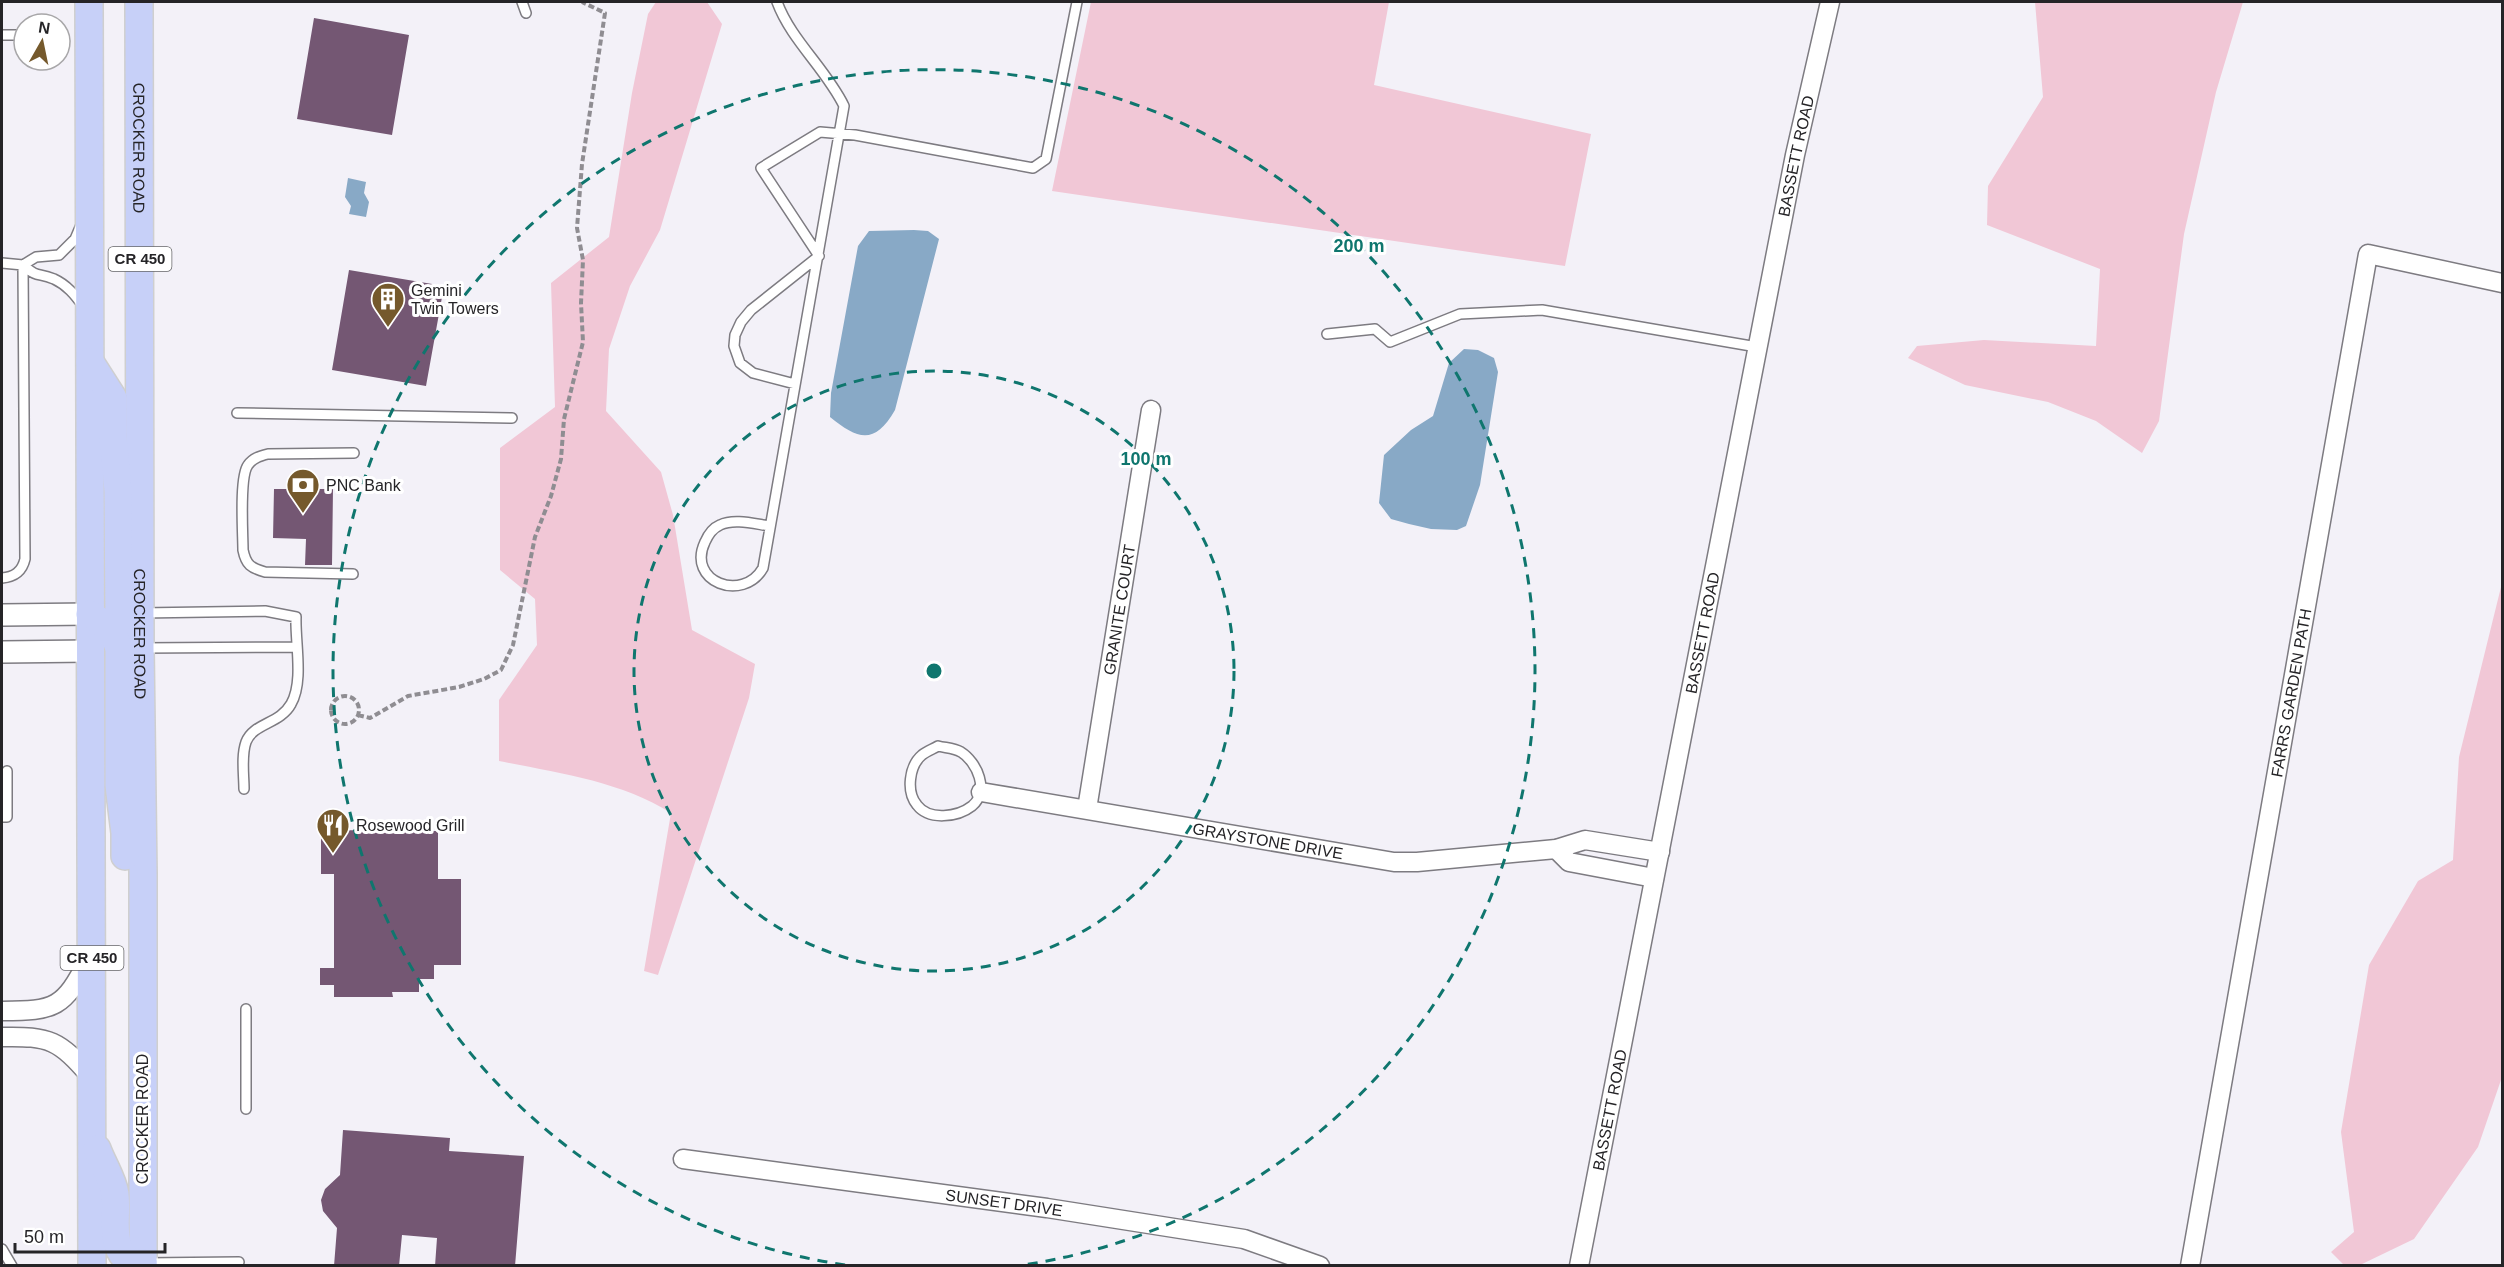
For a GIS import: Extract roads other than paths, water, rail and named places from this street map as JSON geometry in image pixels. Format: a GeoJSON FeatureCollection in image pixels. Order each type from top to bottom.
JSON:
{"type":"FeatureCollection","features":[{"type":"Feature","properties":{"kind":"main road","name":"CROCKER ROAD"},"geometry":{"type":"LineString","coordinates":[[89,2],[90,614],[112,650],[143,908],[142,1264]]}},
{"type":"Feature","properties":{"kind":"main road","name":"CROCKER ROAD"},"geometry":{"type":"LineString","coordinates":[[129,613],[139,2]]}},
{"type":"Feature","properties":{"kind":"main road"},"geometry":{"type":"LineString","coordinates":[[90,362],[113,398],[113,437],[129,613],[120,631],[122,636],[112,650]]}},
{"type":"Feature","properties":{"kind":"main road","name":"CROCKER ROAD"},"geometry":{"type":"LineString","coordinates":[[92,1266],[92,953],[112,650]]}},
{"type":"Feature","properties":{"kind":"main road"},"geometry":{"type":"LineString","coordinates":[[92,1138],[115,1192],[116,1233],[120,1251],[130,1262],[142,1264]]}},
{"type":"Feature","properties":{"kind":"street","name":"BASSETT ROAD"},"geometry":{"type":"LineString","coordinates":[[1579,1266],[1795,155],[1830,2]]}},
{"type":"Feature","properties":{"kind":"street","name":"FARRS GARDEN PATH"},"geometry":{"type":"LineString","coordinates":[[2190,1266],[2368,255],[2502,283]]}},
{"type":"Feature","properties":{"kind":"street","name":"GRANITE COURT"},"geometry":{"type":"LineString","coordinates":[[1087,809],[1150,410]]}},
{"type":"Feature","properties":{"kind":"street"},"geometry":{"type":"LineString","coordinates":[[2,615],[90,614]]}},
{"type":"Feature","properties":{"kind":"street"},"geometry":{"type":"LineString","coordinates":[[2,652],[112,650]]}},
{"type":"Feature","properties":{"kind":"street","name":"GRAYSTONE DRIVE"},"geometry":{"type":"LineString","coordinates":[[981,792],[1394,862],[1556,849],[1585,840],[1660,852]]}},
{"type":"Feature","properties":{"kind":"street"},"geometry":{"type":"LineString","coordinates":[[1556,849],[1569,861],[1654,878]]}},
{"type":"Feature","properties":{"kind":"street"},"geometry":{"type":"LineString","coordinates":[[2,1011],[37,1010],[58,1003],[70,994],[92,953]]}},
{"type":"Feature","properties":{"kind":"street"},"geometry":{"type":"LineString","coordinates":[[2,1036],[36,1037],[53,1042],[66,1049],[91,1077]]}},
{"type":"Feature","properties":{"kind":"street","name":"SUNSET DRIVE"},"geometry":{"type":"LineString","coordinates":[[683,1159],[1047,1208],[1244,1239],[1320,1266]]}},
{"type":"Feature","properties":{"kind":"lane"},"geometry":{"type":"LineString","coordinates":[[522,2],[526,13]]}},
{"type":"Feature","properties":{"kind":"lane"},"geometry":{"type":"LineString","coordinates":[[771,526],[746,522],[720,525],[709,534],[703,545],[701,560],[705,573],[714,581],[728,586],[745,585],[758,578],[764,568],[841,133],[844,106],[838,93],[794,32],[777,2]]}},
{"type":"Feature","properties":{"kind":"lane"},"geometry":{"type":"LineString","coordinates":[[819,256],[761,168],[820,132],[841,133],[1033,168],[1046,159],[1077,2]]}},
{"type":"Feature","properties":{"kind":"lane"},"geometry":{"type":"LineString","coordinates":[[23,265],[36,257],[59,255],[69,246],[75,239],[90,200]]}},
{"type":"Feature","properties":{"kind":"lane"},"geometry":{"type":"LineString","coordinates":[[795,384],[753,373],[740,363],[734,346],[735,335],[741,322],[751,310],[819,256]]}},
{"type":"Feature","properties":{"kind":"lane"},"geometry":{"type":"LineString","coordinates":[[2,263],[23,265],[36,276],[64,285],[75,295],[90,317]]}},
{"type":"Feature","properties":{"kind":"lane"},"geometry":{"type":"LineString","coordinates":[[2,578],[20,571],[25,559],[23,265]]}},
{"type":"Feature","properties":{"kind":"lane"},"geometry":{"type":"LineString","coordinates":[[1327,334],[1375,328],[1390,342],[1460,314],[1542,310],[1757,347]]}},
{"type":"Feature","properties":{"kind":"lane"},"geometry":{"type":"LineString","coordinates":[[237,413],[512,418]]}},
{"type":"Feature","properties":{"kind":"lane"},"geometry":{"type":"LineString","coordinates":[[352,574],[265,572],[251,568],[245,560],[243,485],[246,467],[257,457],[268,454],[354,453]]}},
{"type":"Feature","properties":{"kind":"lane"},"geometry":{"type":"LineString","coordinates":[[90,614],[265,611],[281,612],[296,617],[297,685],[291,705],[277,720],[256,729],[246,742],[244,789]]}},
{"type":"Feature","properties":{"kind":"lane"},"geometry":{"type":"LineString","coordinates":[[112,650],[295,647]]}},
{"type":"Feature","properties":{"kind":"lane"},"geometry":{"type":"LineString","coordinates":[[939,746],[958,750],[968,757],[979,774],[981,792],[973,806],[954,815],[931,815],[917,806],[911,791],[911,773],[921,756],[939,746]]}},
{"type":"Feature","properties":{"kind":"lane"},"geometry":{"type":"LineString","coordinates":[[2,817],[7,817],[7,771]]}},
{"type":"Feature","properties":{"kind":"lane"},"geometry":{"type":"LineString","coordinates":[[246,1009],[246,1108]]}},
{"type":"Feature","properties":{"kind":"lane"},"geometry":{"type":"LineString","coordinates":[[2,1249],[12,1266]]}},
{"type":"Feature","properties":{"kind":"lane"},"geometry":{"type":"LineString","coordinates":[[142,1264],[239,1262]]}},
{"type":"Feature","properties":{"kind":"water"},"geometry":{"type":"Polygon","coordinates":[[[348,178],[366,182],[364,193],[369,202],[366,217],[349,214],[351,206],[345,197],[348,178]]]}},
{"type":"Feature","properties":{"kind":"water"},"geometry":{"type":"Polygon","coordinates":[[[869,231],[928,231],[939,239],[895,410],[888,421],[873,434],[858,434],[849,431],[830,417],[831,393],[858,246],[869,231]]]}},
{"type":"Feature","properties":{"kind":"water"},"geometry":{"type":"Polygon","coordinates":[[[1464,349],[1478,350],[1494,358],[1498,372],[1480,485],[1466,526],[1457,530],[1431,529],[1391,519],[1379,503],[1384,455],[1411,430],[1433,416],[1449,363],[1464,349]]]}},
{"type":"Feature","properties":{"kind":"place","name":"Gemini Twin Towers"},"geometry":{"type":"Point","coordinates":[388,328]}},
{"type":"Feature","properties":{"kind":"place","name":"PNC Bank"},"geometry":{"type":"Point","coordinates":[303,514]}},
{"type":"Feature","properties":{"kind":"place","name":"Rosewood Grill"},"geometry":{"type":"Point","coordinates":[333,854]}}]}
